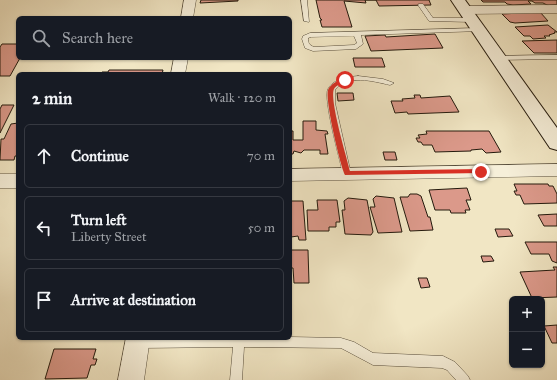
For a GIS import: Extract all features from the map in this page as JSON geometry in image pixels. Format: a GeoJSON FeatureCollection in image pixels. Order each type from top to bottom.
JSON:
{"type":"FeatureCollection","features":[{"type":"Feature","properties":{"kind":"main road"},"geometry":{"type":"LineString","coordinates":[[469,15],[557,143]]}},
{"type":"Feature","properties":{"kind":"street"},"geometry":{"type":"LineString","coordinates":[[187,16],[190,0]]}},
{"type":"Feature","properties":{"kind":"street"},"geometry":{"type":"LineString","coordinates":[[469,15],[557,9]]}},
{"type":"Feature","properties":{"kind":"street"},"geometry":{"type":"LineString","coordinates":[[178,72],[181,60]]}},
{"type":"Feature","properties":{"kind":"street"},"geometry":{"type":"LineString","coordinates":[[292,175],[557,170]]}},
{"type":"Feature","properties":{"kind":"street"},"geometry":{"type":"LineString","coordinates":[[0,181],[16,180]]}},
{"type":"Feature","properties":{"kind":"street"},"geometry":{"type":"LineString","coordinates":[[131,380],[137,340]]}},
{"type":"Feature","properties":{"kind":"lane"},"geometry":{"type":"LineString","coordinates":[[304,0],[308,21]]}},
{"type":"Feature","properties":{"kind":"lane"},"geometry":{"type":"LineString","coordinates":[[420,5],[431,20],[469,15]]}},
{"type":"Feature","properties":{"kind":"lane"},"geometry":{"type":"LineString","coordinates":[[357,34],[360,44],[356,47],[313,49],[308,48],[305,43],[305,37],[310,35],[357,34],[469,15]]}},
{"type":"Feature","properties":{"kind":"lane"},"geometry":{"type":"LineString","coordinates":[[498,58],[557,57]]}},
{"type":"Feature","properties":{"kind":"lane"},"geometry":{"type":"LineString","coordinates":[[348,174],[331,103],[331,90],[339,82],[345,80],[373,79],[390,83]]}},
{"type":"Feature","properties":{"kind":"lane"},"geometry":{"type":"LineString","coordinates":[[137,340],[158,342],[341,343],[349,345],[365,356],[373,359],[443,362],[451,366],[464,380]]}},
{"type":"Feature","properties":{"kind":"lane"},"geometry":{"type":"LineString","coordinates":[[236,380],[239,342]]}},
{"type":"Feature","properties":{"kind":"building"},"geometry":{"type":"Polygon","coordinates":[[[201,0],[238,0],[238,1],[200,3],[201,0]]]}},
{"type":"Feature","properties":{"kind":"building"},"geometry":{"type":"Polygon","coordinates":[[[316,0],[365,0],[366,3],[344,1],[352,27],[322,27],[320,20],[322,20],[320,18],[316,0]]]}},
{"type":"Feature","properties":{"kind":"building"},"geometry":{"type":"Polygon","coordinates":[[[376,0],[429,0],[431,5],[379,6],[376,0]]]}},
{"type":"Feature","properties":{"kind":"building"},"geometry":{"type":"Polygon","coordinates":[[[481,0],[557,0],[557,7],[551,7],[543,3],[535,3],[532,1],[528,1],[531,4],[513,5],[505,2],[483,2],[481,0]]]}},
{"type":"Feature","properties":{"kind":"building"},"geometry":{"type":"Polygon","coordinates":[[[540,12],[548,21],[515,23],[510,22],[502,14],[540,12]]]}},
{"type":"Feature","properties":{"kind":"building"},"geometry":{"type":"Polygon","coordinates":[[[548,25],[557,32],[554,32],[555,33],[549,35],[550,36],[544,36],[546,38],[533,39],[530,36],[524,36],[515,27],[548,25]]]}},
{"type":"Feature","properties":{"kind":"building"},"geometry":{"type":"Polygon","coordinates":[[[435,34],[443,48],[371,51],[365,36],[385,35],[386,37],[435,34]]]}},
{"type":"Feature","properties":{"kind":"building"},"geometry":{"type":"Polygon","coordinates":[[[557,40],[557,53],[534,53],[522,41],[557,40]]]}},
{"type":"Feature","properties":{"kind":"building"},"geometry":{"type":"Polygon","coordinates":[[[2,44],[16,44],[16,60],[19,60],[10,76],[0,76],[0,47],[2,44]]]}},
{"type":"Feature","properties":{"kind":"building"},"geometry":{"type":"Polygon","coordinates":[[[353,58],[382,58],[385,67],[355,67],[353,58]]]}},
{"type":"Feature","properties":{"kind":"building"},"geometry":{"type":"Polygon","coordinates":[[[109,70],[163,70],[162,72],[108,72],[109,70]]]}},
{"type":"Feature","properties":{"kind":"building"},"geometry":{"type":"Polygon","coordinates":[[[337,93],[353,93],[354,100],[338,101],[337,93]]]}},
{"type":"Feature","properties":{"kind":"building"},"geometry":{"type":"Polygon","coordinates":[[[414,95],[420,95],[421,98],[450,96],[459,112],[408,114],[407,112],[395,113],[391,101],[403,101],[402,99],[415,98],[414,95]]]}},
{"type":"Feature","properties":{"kind":"building"},"geometry":{"type":"Polygon","coordinates":[[[2,105],[14,105],[0,133],[0,109],[2,105]]]}},
{"type":"Feature","properties":{"kind":"building"},"geometry":{"type":"Polygon","coordinates":[[[303,121],[316,121],[316,130],[327,131],[328,134],[325,134],[328,154],[320,154],[320,150],[304,150],[301,153],[294,151],[292,154],[292,131],[293,140],[303,140],[303,121]]]}},
{"type":"Feature","properties":{"kind":"building"},"geometry":{"type":"Polygon","coordinates":[[[16,123],[16,156],[14,160],[0,160],[1,139],[4,139],[11,124],[16,123]]]}},
{"type":"Feature","properties":{"kind":"building"},"geometry":{"type":"Polygon","coordinates":[[[426,131],[489,131],[501,152],[486,153],[482,149],[471,151],[435,152],[432,145],[423,145],[421,142],[418,142],[416,138],[420,138],[418,135],[427,134],[426,131]]]}},
{"type":"Feature","properties":{"kind":"building"},"geometry":{"type":"Polygon","coordinates":[[[383,152],[395,152],[397,160],[385,160],[383,152]]]}},
{"type":"Feature","properties":{"kind":"building"},"geometry":{"type":"Polygon","coordinates":[[[514,184],[548,184],[549,186],[553,186],[557,194],[557,203],[524,204],[520,195],[516,195],[514,191],[517,191],[514,184]]]}},
{"type":"Feature","properties":{"kind":"building"},"geometry":{"type":"Polygon","coordinates":[[[467,188],[471,200],[466,200],[470,210],[465,210],[466,213],[451,213],[450,210],[435,210],[429,190],[467,188]]]}},
{"type":"Feature","properties":{"kind":"building"},"geometry":{"type":"Polygon","coordinates":[[[410,194],[417,194],[421,196],[428,217],[430,217],[433,230],[410,231],[400,197],[408,197],[410,194]]]}},
{"type":"Feature","properties":{"kind":"building"},"geometry":{"type":"Polygon","coordinates":[[[376,196],[394,198],[402,232],[378,233],[370,207],[375,207],[373,199],[376,196]]]}},
{"type":"Feature","properties":{"kind":"building"},"geometry":{"type":"Polygon","coordinates":[[[348,198],[367,200],[373,232],[371,235],[345,234],[342,210],[345,210],[344,201],[348,198]]]}},
{"type":"Feature","properties":{"kind":"building"},"geometry":{"type":"Polygon","coordinates":[[[317,200],[337,200],[340,222],[336,222],[336,227],[329,227],[329,231],[308,231],[307,210],[318,210],[317,200]]]}},
{"type":"Feature","properties":{"kind":"building"},"geometry":{"type":"Polygon","coordinates":[[[292,201],[303,201],[306,240],[299,240],[298,236],[292,237],[292,201]]]}},
{"type":"Feature","properties":{"kind":"building"},"geometry":{"type":"Polygon","coordinates":[[[557,214],[557,226],[544,226],[538,215],[557,214]]]}},
{"type":"Feature","properties":{"kind":"building"},"geometry":{"type":"Polygon","coordinates":[[[495,229],[509,229],[513,236],[498,237],[495,229]]]}},
{"type":"Feature","properties":{"kind":"building"},"geometry":{"type":"Polygon","coordinates":[[[525,242],[557,242],[557,263],[552,261],[549,254],[531,254],[525,242]]]}},
{"type":"Feature","properties":{"kind":"building"},"geometry":{"type":"Polygon","coordinates":[[[292,250],[308,250],[309,283],[294,283],[292,250]]]}},
{"type":"Feature","properties":{"kind":"building"},"geometry":{"type":"Polygon","coordinates":[[[481,256],[491,256],[494,261],[483,262],[481,256]]]}},
{"type":"Feature","properties":{"kind":"building"},"geometry":{"type":"Polygon","coordinates":[[[553,267],[557,267],[557,297],[531,296],[520,272],[555,270],[553,267]]]}},
{"type":"Feature","properties":{"kind":"building"},"geometry":{"type":"Polygon","coordinates":[[[418,278],[427,278],[430,287],[421,288],[418,278]]]}},
{"type":"Feature","properties":{"kind":"building"},"geometry":{"type":"Polygon","coordinates":[[[557,325],[557,343],[552,343],[545,326],[557,325]]]}},
{"type":"Feature","properties":{"kind":"building"},"geometry":{"type":"Polygon","coordinates":[[[54,349],[96,349],[93,359],[97,359],[95,365],[91,365],[87,378],[45,379],[54,349]]]}},
{"type":"Feature","properties":{"kind":"route"},"geometry":{"type":"LineString","coordinates":[[345,80],[333,86],[331,90],[331,103],[348,174],[481,172]]}}]}
